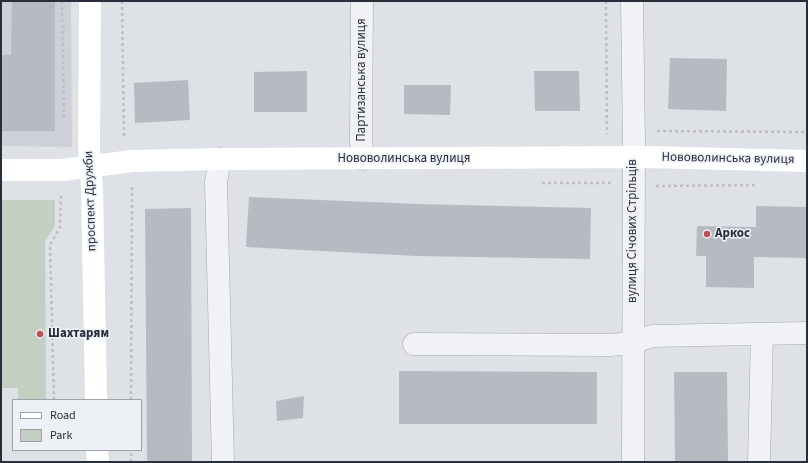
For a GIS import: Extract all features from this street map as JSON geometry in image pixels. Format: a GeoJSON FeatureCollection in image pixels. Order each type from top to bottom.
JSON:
{"type":"FeatureCollection","features":[{"type":"Feature","properties":{"kind":"street","name":"проспект Дружби"},"geometry":{"type":"LineString","coordinates":[[90,1],[89,140],[96,399]]}},
{"type":"Feature","properties":{"kind":"street","name":"Партизанська вулиця"},"geometry":{"type":"LineString","coordinates":[[362,1],[361,141],[363,159]]}},
{"type":"Feature","properties":{"kind":"street","name":"вулиця Січових Стрільців"},"geometry":{"type":"LineString","coordinates":[[632,1],[633,462]]}},
{"type":"Feature","properties":{"kind":"street","name":"Нововолинська вулиця"},"geometry":{"type":"LineString","coordinates":[[1,170],[63,170],[91,177],[132,161],[220,159],[656,157],[807,161]]}},
{"type":"Feature","properties":{"kind":"street"},"geometry":{"type":"LineString","coordinates":[[220,159],[216,182],[223,462]]}},
{"type":"Feature","properties":{"kind":"street"},"geometry":{"type":"LineString","coordinates":[[414,344],[610,345],[633,343],[652,336],[807,333]]}},
{"type":"Feature","properties":{"kind":"street"},"geometry":{"type":"LineString","coordinates":[[759,462],[762,334]]}},
{"type":"Feature","properties":{"kind":"street"},"geometry":{"type":"LineString","coordinates":[[98,451],[98,462]]}},
{"type":"Feature","properties":{"kind":"path"},"geometry":{"type":"LineString","coordinates":[[62,1],[64,120]]}},
{"type":"Feature","properties":{"kind":"path"},"geometry":{"type":"LineString","coordinates":[[122,1],[125,144],[132,161],[131,399]]}},
{"type":"Feature","properties":{"kind":"path"},"geometry":{"type":"LineString","coordinates":[[54,399],[50,245],[60,227],[60,193],[91,177]]}},
{"type":"Feature","properties":{"kind":"path"},"geometry":{"type":"LineString","coordinates":[[540,183],[610,183],[633,186],[760,185]]}},
{"type":"Feature","properties":{"kind":"path"},"geometry":{"type":"LineString","coordinates":[[131,451],[131,462]]}},
{"type":"Feature","properties":{"kind":"shaded area"},"geometry":{"type":"Polygon","coordinates":[[[1,1],[71,1],[72,147],[1,146],[1,1]]]}},
{"type":"Feature","properties":{"kind":"green space"},"geometry":{"type":"Polygon","coordinates":[[[1,200],[55,200],[55,225],[45,242],[46,399],[18,399],[18,388],[1,388],[1,200]]]}},
{"type":"Feature","properties":{"kind":"building"},"geometry":{"type":"Polygon","coordinates":[[[12,1],[55,1],[55,131],[1,131],[1,55],[11,55],[12,1]]]}},
{"type":"Feature","properties":{"kind":"building"},"geometry":{"type":"Polygon","coordinates":[[[670,58],[727,59],[726,111],[668,109],[670,58]]]}},
{"type":"Feature","properties":{"kind":"building"},"geometry":{"type":"Polygon","coordinates":[[[307,71],[307,112],[254,112],[254,72],[307,71]]]}},
{"type":"Feature","properties":{"kind":"building"},"geometry":{"type":"Polygon","coordinates":[[[534,71],[579,71],[580,111],[535,111],[534,71]]]}},
{"type":"Feature","properties":{"kind":"building"},"geometry":{"type":"Polygon","coordinates":[[[188,80],[190,120],[135,123],[134,83],[188,80]]]}},
{"type":"Feature","properties":{"kind":"building"},"geometry":{"type":"Polygon","coordinates":[[[404,85],[451,85],[450,115],[404,114],[404,85]]]}},
{"type":"Feature","properties":{"kind":"building"},"geometry":{"type":"Polygon","coordinates":[[[249,197],[417,204],[591,208],[590,259],[416,256],[246,247],[249,197]]]}},
{"type":"Feature","properties":{"kind":"building"},"geometry":{"type":"Polygon","coordinates":[[[756,206],[807,207],[807,258],[754,257],[754,288],[706,287],[706,256],[696,256],[697,226],[756,227],[756,206]]]}},
{"type":"Feature","properties":{"kind":"building"},"geometry":{"type":"Polygon","coordinates":[[[191,208],[192,462],[147,462],[145,209],[191,208]]]}},
{"type":"Feature","properties":{"kind":"building"},"geometry":{"type":"Polygon","coordinates":[[[399,371],[597,372],[597,424],[399,424],[399,371]]]}},
{"type":"Feature","properties":{"kind":"building"},"geometry":{"type":"Polygon","coordinates":[[[674,372],[727,372],[728,462],[675,462],[674,372]]]}},
{"type":"Feature","properties":{"kind":"building"},"geometry":{"type":"Polygon","coordinates":[[[304,396],[303,418],[277,421],[276,401],[304,396]]]}},
{"type":"Feature","properties":{"kind":"place","name":"Аркос"},"geometry":{"type":"Point","coordinates":[707,234]}},
{"type":"Feature","properties":{"kind":"place","name":"Шахтарям"},"geometry":{"type":"Point","coordinates":[40,334]}}]}
